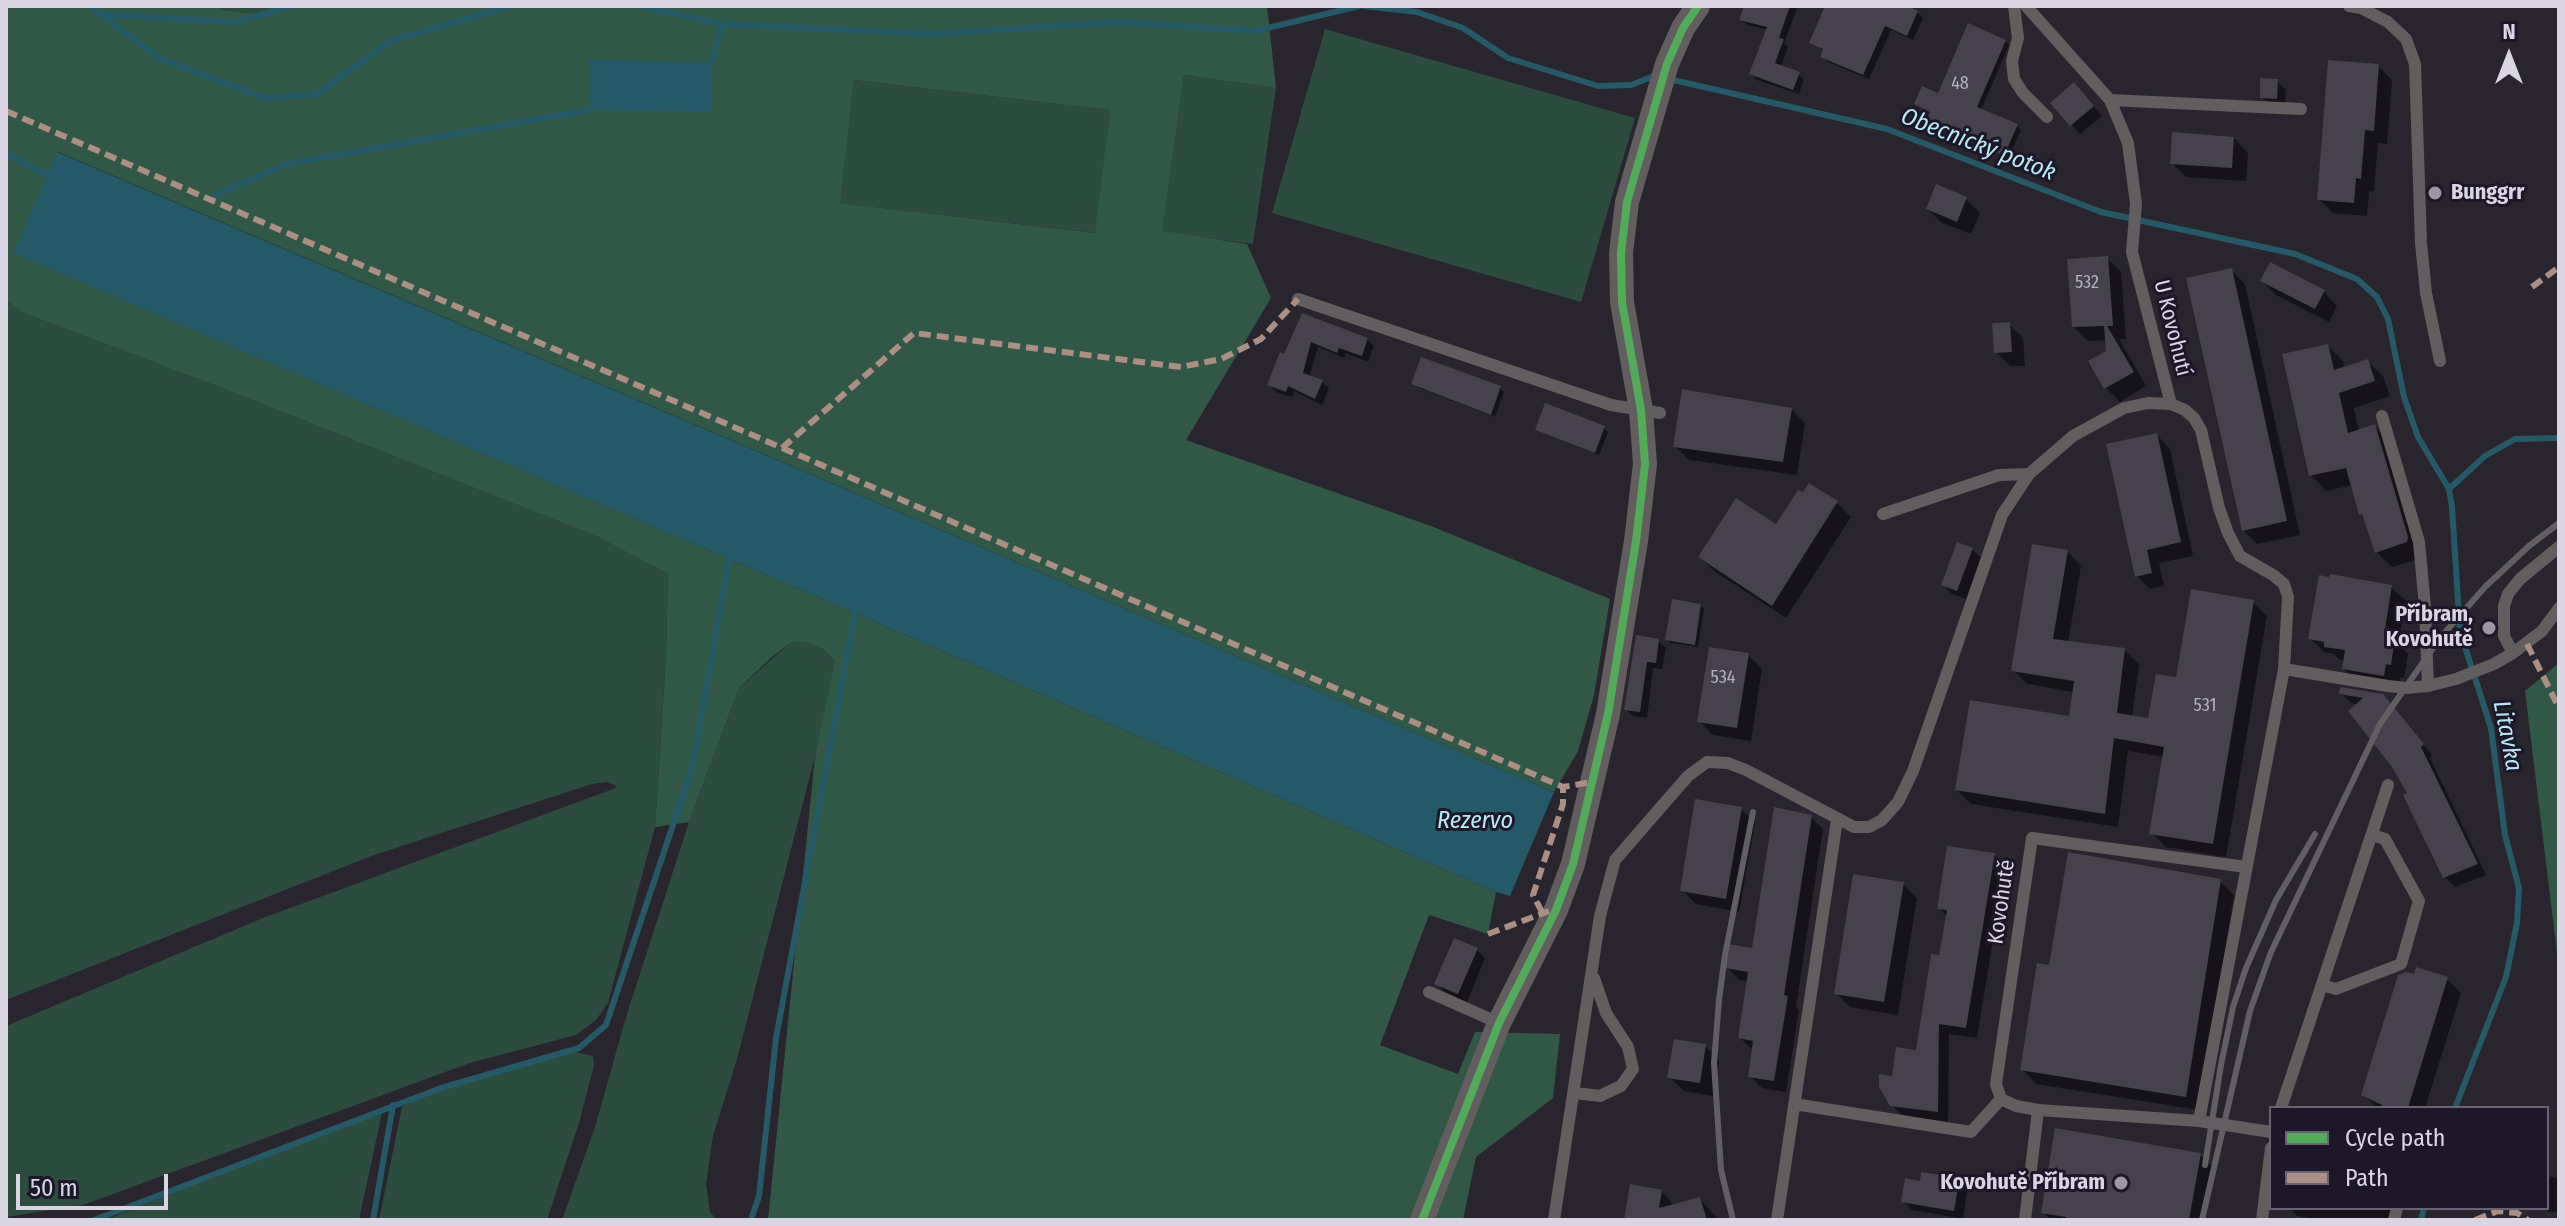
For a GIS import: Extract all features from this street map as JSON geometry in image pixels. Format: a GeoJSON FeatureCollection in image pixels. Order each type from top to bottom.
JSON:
{"type":"FeatureCollection","features":[{"type":"Feature","properties":{"kind":"street"},"geometry":{"type":"LineString","coordinates":[[1422,1220],[1499,1023],[1556,910],[1573,864],[1608,714],[1636,541],[1650,411],[1622,302],[1621,253],[1627,202],[1667,64],[1683,28],[1698,6]]}},
{"type":"Feature","properties":{"kind":"lane"},"geometry":{"type":"LineString","coordinates":[[2014,6],[2018,38],[2012,61],[2014,79],[2047,117]]}},
{"type":"Feature","properties":{"kind":"lane","name":"U Kovohutí"},"geometry":{"type":"LineString","coordinates":[[1837,820],[1854,827],[1869,827],[1882,820],[1898,802],[1913,771],[2002,515],[2029,474],[2073,436],[2124,408],[2148,403],[2171,404],[2132,252],[2136,204],[2128,143],[2110,100],[2026,6]]}},
{"type":"Feature","properties":{"kind":"lane"},"geometry":{"type":"LineString","coordinates":[[2349,6],[2361,8],[2388,22],[2406,39],[2415,64],[2421,243],[2426,293],[2440,361]]}},
{"type":"Feature","properties":{"kind":"lane"},"geometry":{"type":"LineString","coordinates":[[2110,100],[2301,109]]}},
{"type":"Feature","properties":{"kind":"lane"},"geometry":{"type":"LineString","coordinates":[[1298,299],[1611,405],[1650,411]]}},
{"type":"Feature","properties":{"kind":"lane"},"geometry":{"type":"LineString","coordinates":[[2171,404],[2185,410],[2201,430],[2219,508],[2240,556],[2284,584],[2288,597],[2284,669],[2199,1121]]}},
{"type":"Feature","properties":{"kind":"lane"},"geometry":{"type":"LineString","coordinates":[[2382,416],[2419,542],[2428,686]]}},
{"type":"Feature","properties":{"kind":"lane"},"geometry":{"type":"LineString","coordinates":[[1883,514],[1999,475],[2029,474]]}},
{"type":"Feature","properties":{"kind":"lane"},"geometry":{"type":"LineString","coordinates":[[2513,653],[2504,636],[2504,606],[2508,594],[2520,579],[2559,547]]}},
{"type":"Feature","properties":{"kind":"lane"},"geometry":{"type":"LineString","coordinates":[[2284,669],[2388,686],[2428,686],[2456,679],[2513,653],[2542,631],[2559,608]]}},
{"type":"Feature","properties":{"kind":"lane"},"geometry":{"type":"LineString","coordinates":[[1554,1220],[1600,916],[1615,860],[1688,776],[1707,762],[1728,763],[1746,770],[1824,809],[1837,820],[1777,1220]]}},
{"type":"Feature","properties":{"kind":"lane"},"geometry":{"type":"LineString","coordinates":[[2282,1106],[2388,785]]}},
{"type":"Feature","properties":{"kind":"lane"},"geometry":{"type":"LineString","coordinates":[[2322,985],[2336,989],[2401,964],[2419,901],[2385,839],[2372,835]]}},
{"type":"Feature","properties":{"kind":"lane","name":"Kovohutě"},"geometry":{"type":"LineString","coordinates":[[2001,1099],[1996,1084],[2032,838],[2246,867]]}},
{"type":"Feature","properties":{"kind":"lane"},"geometry":{"type":"LineString","coordinates":[[1575,1093],[1600,1096],[1621,1086],[1633,1069],[1628,1047],[1606,1013],[1593,975]]}},
{"type":"Feature","properties":{"kind":"lane"},"geometry":{"type":"LineString","coordinates":[[1429,992],[1499,1023]]}},
{"type":"Feature","properties":{"kind":"lane"},"geometry":{"type":"LineString","coordinates":[[1794,1104],[1971,1132],[2001,1099],[2016,1106],[2038,1110],[2199,1121],[2269,1132]]}},
{"type":"Feature","properties":{"kind":"lane"},"geometry":{"type":"LineString","coordinates":[[2025,1220],[2038,1110]]}},
{"type":"Feature","properties":{"kind":"lane"},"geometry":{"type":"LineString","coordinates":[[2262,1220],[2269,1164]]}},
{"type":"Feature","properties":{"kind":"green space"},"geometry":{"type":"Polygon","coordinates":[[[6,6],[217,6],[222,10],[258,14],[276,6],[1267,6],[1276,88],[1184,75],[1162,231],[1247,244],[1271,298],[1186,440],[1431,526],[1610,599],[1594,695],[1578,751],[1554,792],[58,152],[14,253],[855,613],[1496,892],[1488,934],[1429,915],[1380,1045],[1458,1074],[1475,1032],[1560,1034],[1553,1098],[1476,1157],[1463,1220],[768,1220],[815,756],[835,661],[823,649],[803,642],[790,643],[772,657],[739,688],[689,822],[655,827],[668,574],[598,537],[21,312],[6,299],[6,6]],[[854,80],[840,203],[1095,233],[1110,110],[854,80]]]}},
{"type":"Feature","properties":{"kind":"green space"},"geometry":{"type":"Polygon","coordinates":[[[217,6],[276,6],[258,14],[222,10],[217,6]]]}},
{"type":"Feature","properties":{"kind":"green space"},"geometry":{"type":"Polygon","coordinates":[[[1325,29],[1635,118],[1581,302],[1272,213],[1325,29]]]}},
{"type":"Feature","properties":{"kind":"green space"},"geometry":{"type":"Polygon","coordinates":[[[1184,75],[1276,88],[1253,244],[1161,232],[1184,75]]]}},
{"type":"Feature","properties":{"kind":"green space"},"geometry":{"type":"Polygon","coordinates":[[[854,80],[1110,110],[1096,233],[839,203],[854,80]]]}},
{"type":"Feature","properties":{"kind":"green space"},"geometry":{"type":"Polygon","coordinates":[[[6,299],[21,312],[598,537],[668,574],[655,827],[608,1003],[596,1020],[576,1035],[470,1063],[83,1205],[6,1217],[6,1026],[263,918],[616,788],[607,782],[592,784],[374,855],[6,1000],[6,299]]]}},
{"type":"Feature","properties":{"kind":"green space"},"geometry":{"type":"Polygon","coordinates":[[[803,642],[823,649],[836,662],[737,1059],[713,1136],[706,1184],[710,1212],[717,1220],[562,1220],[595,1127],[626,1017],[689,822],[739,688],[790,643],[803,642]]]}},
{"type":"Feature","properties":{"kind":"green space"},"geometry":{"type":"Polygon","coordinates":[[[2559,663],[2559,969],[2525,691],[2559,663]]]}},
{"type":"Feature","properties":{"kind":"green space"},"geometry":{"type":"Polygon","coordinates":[[[576,1052],[593,1056],[594,1065],[579,1123],[547,1220],[379,1220],[402,1107],[425,1093],[560,1053],[576,1052]]]}},
{"type":"Feature","properties":{"kind":"green space"},"geometry":{"type":"Polygon","coordinates":[[[382,1108],[359,1220],[105,1220],[382,1108]]]}},
{"type":"Feature","properties":{"kind":"water"},"geometry":{"type":"Polygon","coordinates":[[[589,59],[711,63],[711,112],[589,110],[589,59]]]}},
{"type":"Feature","properties":{"kind":"water","name":"Rezervo"},"geometry":{"type":"Polygon","coordinates":[[[57,152],[1554,792],[1510,896],[13,253],[57,152]]]}},
{"type":"Feature","properties":{"kind":"building"},"geometry":{"type":"Polygon","coordinates":[[[1744,6],[1790,6],[1779,38],[1784,39],[1775,63],[1800,72],[1793,90],[1749,74],[1767,27],[1739,20],[1744,6]]]}},
{"type":"Feature","properties":{"kind":"building"},"geometry":{"type":"Polygon","coordinates":[[[1825,6],[1908,6],[1918,11],[1907,36],[1885,26],[1863,75],[1820,57],[1823,49],[1809,43],[1825,6]]]}},
{"type":"Feature","properties":{"kind":"building"},"geometry":{"type":"Polygon","coordinates":[[[1968,23],[2006,40],[1977,107],[2018,124],[2004,156],[1926,122],[1930,112],[1914,104],[1922,86],[1938,93],[1968,23]]]}},
{"type":"Feature","properties":{"kind":"building"},"geometry":{"type":"Polygon","coordinates":[[[2328,60],[2379,64],[2374,131],[2365,130],[2361,179],[2356,178],[2354,203],[2317,200],[2328,60]]]}},
{"type":"Feature","properties":{"kind":"building"},"geometry":{"type":"Polygon","coordinates":[[[2260,78],[2278,79],[2277,99],[2260,98],[2260,78]]]}},
{"type":"Feature","properties":{"kind":"building"},"geometry":{"type":"Polygon","coordinates":[[[2074,82],[2094,106],[2070,126],[2050,103],[2074,82]]]}},
{"type":"Feature","properties":{"kind":"building"},"geometry":{"type":"Polygon","coordinates":[[[2172,132],[2234,137],[2232,168],[2170,164],[2172,132]]]}},
{"type":"Feature","properties":{"kind":"building"},"geometry":{"type":"Polygon","coordinates":[[[1936,184],[1967,197],[1957,222],[1926,209],[1936,184]]]}},
{"type":"Feature","properties":{"kind":"building"},"geometry":{"type":"Polygon","coordinates":[[[2108,256],[2113,326],[2107,326],[2134,372],[2104,389],[2088,361],[2106,351],[2104,326],[2072,327],[2067,259],[2108,256]]]}},
{"type":"Feature","properties":{"kind":"building"},"geometry":{"type":"Polygon","coordinates":[[[2270,262],[2325,290],[2315,309],[2260,281],[2270,262]]]}},
{"type":"Feature","properties":{"kind":"building"},"geometry":{"type":"Polygon","coordinates":[[[2232,268],[2287,521],[2242,531],[2186,278],[2232,268]]]}},
{"type":"Feature","properties":{"kind":"building"},"geometry":{"type":"Polygon","coordinates":[[[1302,313],[1368,338],[1362,356],[1339,348],[1337,353],[1311,342],[1303,373],[1323,380],[1315,399],[1288,386],[1286,392],[1267,385],[1280,352],[1284,354],[1302,313]]]}},
{"type":"Feature","properties":{"kind":"building"},"geometry":{"type":"Polygon","coordinates":[[[2010,322],[2012,352],[1994,353],[1992,323],[2010,322]]]}},
{"type":"Feature","properties":{"kind":"building"},"geometry":{"type":"Polygon","coordinates":[[[2328,344],[2334,370],[2368,359],[2375,381],[2339,393],[2348,433],[2375,424],[2408,537],[2407,542],[2375,553],[2362,514],[2359,515],[2346,468],[2309,476],[2282,354],[2328,344]]]}},
{"type":"Feature","properties":{"kind":"building"},"geometry":{"type":"Polygon","coordinates":[[[1421,357],[1501,386],[1491,415],[1411,384],[1421,357]]]}},
{"type":"Feature","properties":{"kind":"building"},"geometry":{"type":"Polygon","coordinates":[[[1682,389],[1792,408],[1783,462],[1673,447],[1682,389]]]}},
{"type":"Feature","properties":{"kind":"building"},"geometry":{"type":"Polygon","coordinates":[[[1545,403],[1605,426],[1595,453],[1535,430],[1545,403]]]}},
{"type":"Feature","properties":{"kind":"building"},"geometry":{"type":"Polygon","coordinates":[[[2157,433],[2181,542],[2147,550],[2152,573],[2135,577],[2106,444],[2157,433]]]}},
{"type":"Feature","properties":{"kind":"building"},"geometry":{"type":"Polygon","coordinates":[[[1809,483],[1838,501],[1772,606],[1698,557],[1736,498],[1776,524],[1798,490],[1803,492],[1809,483]]]}},
{"type":"Feature","properties":{"kind":"building"},"geometry":{"type":"Polygon","coordinates":[[[1957,542],[1973,548],[1957,591],[1941,585],[1957,542]]]}},
{"type":"Feature","properties":{"kind":"building"},"geometry":{"type":"Polygon","coordinates":[[[2032,544],[2068,550],[2053,639],[2125,648],[2117,713],[2148,718],[2156,674],[2176,677],[2191,589],[2254,600],[2213,844],[2149,834],[2164,747],[2114,738],[2105,814],[1955,790],[1970,700],[2069,716],[2074,681],[2011,671],[2032,544]]]}},
{"type":"Feature","properties":{"kind":"building"},"geometry":{"type":"Polygon","coordinates":[[[2330,574],[2392,585],[2384,636],[2395,638],[2391,665],[2386,664],[2384,676],[2342,669],[2345,650],[2324,647],[2324,642],[2308,639],[2319,575],[2329,577],[2330,574]]]}},
{"type":"Feature","properties":{"kind":"building"},"geometry":{"type":"Polygon","coordinates":[[[1672,599],[1701,604],[1695,645],[1665,640],[1672,599]]]}},
{"type":"Feature","properties":{"kind":"building"},"geometry":{"type":"Polygon","coordinates":[[[1636,635],[1659,639],[1656,663],[1647,662],[1640,712],[1624,710],[1636,635]]]}},
{"type":"Feature","properties":{"kind":"building"},"geometry":{"type":"Polygon","coordinates":[[[1709,647],[1749,653],[1737,728],[1697,722],[1709,647]]]}},
{"type":"Feature","properties":{"kind":"building"},"geometry":{"type":"Polygon","coordinates":[[[2340,687],[2383,694],[2424,744],[2421,747],[2478,864],[2443,878],[2403,795],[2407,793],[2392,767],[2348,711],[2363,698],[2339,694],[2340,687]]]}},
{"type":"Feature","properties":{"kind":"building"},"geometry":{"type":"Polygon","coordinates":[[[1695,799],[1742,807],[1726,899],[1680,891],[1695,799]]]}},
{"type":"Feature","properties":{"kind":"building"},"geometry":{"type":"Polygon","coordinates":[[[1774,807],[1812,815],[1774,1081],[1748,1077],[1753,1041],[1738,1038],[1748,972],[1725,968],[1728,944],[1752,948],[1774,807]]]}},
{"type":"Feature","properties":{"kind":"building"},"geometry":{"type":"Polygon","coordinates":[[[1947,846],[1995,853],[1966,1028],[1939,1024],[1938,1112],[1890,1106],[1879,1087],[1879,1074],[1892,1076],[1896,1047],[1916,1050],[1931,954],[1939,955],[1947,910],[1937,909],[1947,846]]]}},
{"type":"Feature","properties":{"kind":"building"},"geometry":{"type":"Polygon","coordinates":[[[2068,852],[2221,879],[2186,1097],[2020,1070],[2037,963],[2049,965],[2068,852]]]}},
{"type":"Feature","properties":{"kind":"building"},"geometry":{"type":"Polygon","coordinates":[[[1853,874],[1904,882],[1884,1002],[1834,994],[1853,874]]]}},
{"type":"Feature","properties":{"kind":"building"},"geometry":{"type":"Polygon","coordinates":[[[1454,938],[1478,948],[1458,994],[1434,984],[1454,938]]]}},
{"type":"Feature","properties":{"kind":"building"},"geometry":{"type":"Polygon","coordinates":[[[2416,967],[2448,977],[2409,1106],[2382,1106],[2361,1095],[2398,975],[2406,972],[2414,974],[2416,967]]]}},
{"type":"Feature","properties":{"kind":"building"},"geometry":{"type":"Polygon","coordinates":[[[1674,1039],[1706,1044],[1700,1083],[1667,1078],[1674,1039]]]}},
{"type":"Feature","properties":{"kind":"building","name":"Kovohutě Příbram"},"geometry":{"type":"Polygon","coordinates":[[[2055,1128],[2201,1153],[2189,1220],[2066,1220],[2066,1217],[2041,1213],[2055,1128]]]}},
{"type":"Feature","properties":{"kind":"building"},"geometry":{"type":"Polygon","coordinates":[[[1921,1172],[1955,1177],[1955,1181],[1959,1181],[1954,1211],[1901,1202],[1905,1178],[1920,1181],[1921,1172]]]}},
{"type":"Feature","properties":{"kind":"building"},"geometry":{"type":"Polygon","coordinates":[[[1630,1184],[1662,1190],[1659,1208],[1700,1197],[1707,1220],[1624,1220],[1630,1184]]]}},
{"type":"Feature","properties":{"kind":"waterway","name":"Obecnický potok"},"geometry":{"type":"LineString","coordinates":[[89,6],[159,58],[264,98],[317,94],[390,41],[511,6]]}},
{"type":"Feature","properties":{"kind":"waterway"},"geometry":{"type":"LineString","coordinates":[[100,14],[235,22],[292,6]]}},
{"type":"Feature","properties":{"kind":"waterway","name":"Obecnický potok"},"geometry":{"type":"LineString","coordinates":[[639,6],[722,24],[931,34],[1120,22],[1255,31],[1359,6]]}},
{"type":"Feature","properties":{"kind":"waterway","name":"Obecnický potok"},"geometry":{"type":"LineString","coordinates":[[1364,6],[1417,12],[1463,28],[1508,58],[1598,86],[1631,85],[1658,77]]}},
{"type":"Feature","properties":{"kind":"waterway"},"geometry":{"type":"LineString","coordinates":[[711,63],[722,24]]}},
{"type":"Feature","properties":{"kind":"waterway","name":"Obecnický potok"},"geometry":{"type":"LineString","coordinates":[[1669,79],[1887,129],[2101,212],[2295,254],[2357,279],[2377,297],[2388,319],[2404,397],[2418,437],[2449,489]]}},
{"type":"Feature","properties":{"kind":"waterway"},"geometry":{"type":"LineString","coordinates":[[214,196],[286,164],[589,110]]}},
{"type":"Feature","properties":{"kind":"waterway"},"geometry":{"type":"LineString","coordinates":[[6,153],[52,178]]}},
{"type":"Feature","properties":{"kind":"waterway","name":"Litavka"},"geometry":{"type":"LineString","coordinates":[[2456,1106],[2506,977],[2517,923],[2519,888],[2505,835],[2491,728],[2460,631],[2449,489],[2485,456],[2515,439],[2559,438]]}},
{"type":"Feature","properties":{"kind":"waterway"},"geometry":{"type":"LineString","coordinates":[[94,1220],[441,1088],[579,1048],[606,1025],[692,768],[729,553]]}},
{"type":"Feature","properties":{"kind":"waterway"},"geometry":{"type":"LineString","coordinates":[[751,1220],[759,1196],[776,1038],[855,613],[853,605]]}},
{"type":"Feature","properties":{"kind":"waterway"},"geometry":{"type":"LineString","coordinates":[[373,1220],[393,1105]]}},
{"type":"Feature","properties":{"kind":"waterway","name":"Litavka"},"geometry":{"type":"LineString","coordinates":[[2421,1220],[2424,1210]]}},
{"type":"Feature","properties":{"kind":"railway"},"geometry":{"type":"LineString","coordinates":[[2202,1220],[2250,1011],[2271,952],[2380,724],[2440,638],[2485,587],[2559,523]]}},
{"type":"Feature","properties":{"kind":"railway"},"geometry":{"type":"LineString","coordinates":[[1733,1220],[1721,1170],[1714,1063],[1725,955],[1753,812]]}},
{"type":"Feature","properties":{"kind":"railway"},"geometry":{"type":"LineString","coordinates":[[2205,1165],[2233,1007],[2246,968],[2276,900],[2315,834]]}},
{"type":"Feature","properties":{"kind":"marked path"},"geometry":{"type":"LineString","coordinates":[[6,111],[1563,787],[1592,782]]}},
{"type":"Feature","properties":{"kind":"marked path"},"geometry":{"type":"LineString","coordinates":[[2532,287],[2559,267]]}},
{"type":"Feature","properties":{"kind":"marked path"},"geometry":{"type":"LineString","coordinates":[[782,448],[914,333],[1181,367],[1221,359],[1261,339],[1298,299]]}},
{"type":"Feature","properties":{"kind":"marked path"},"geometry":{"type":"LineString","coordinates":[[2527,644],[2559,708]]}},
{"type":"Feature","properties":{"kind":"marked path"},"geometry":{"type":"LineString","coordinates":[[1542,912],[1533,895],[1563,804],[1563,787]]}},
{"type":"Feature","properties":{"kind":"marked path"},"geometry":{"type":"LineString","coordinates":[[1488,934],[1549,911]]}},
{"type":"Feature","properties":{"kind":"marked path"},"geometry":{"type":"LineString","coordinates":[[2475,1220],[2498,1211],[2517,1213],[2528,1220]]}},
{"type":"Feature","properties":{"kind":"cycle path"},"geometry":{"type":"LineString","coordinates":[[1422,1220],[1499,1023],[1556,910],[1573,864],[1608,714],[1645,464],[1641,410],[1622,302],[1621,253],[1627,202],[1667,64],[1683,28],[1698,6]]}},
{"type":"Feature","properties":{"kind":"place","name":"Bunggrr"},"geometry":{"type":"Point","coordinates":[2435,193]}},
{"type":"Feature","properties":{"kind":"place","name":"Příbram, Kovohutě"},"geometry":{"type":"Point","coordinates":[2489,628]}},
{"type":"Feature","properties":{"kind":"place","name":"Kovohutě Příbram"},"geometry":{"type":"Point","coordinates":[2121,1183]}}]}
